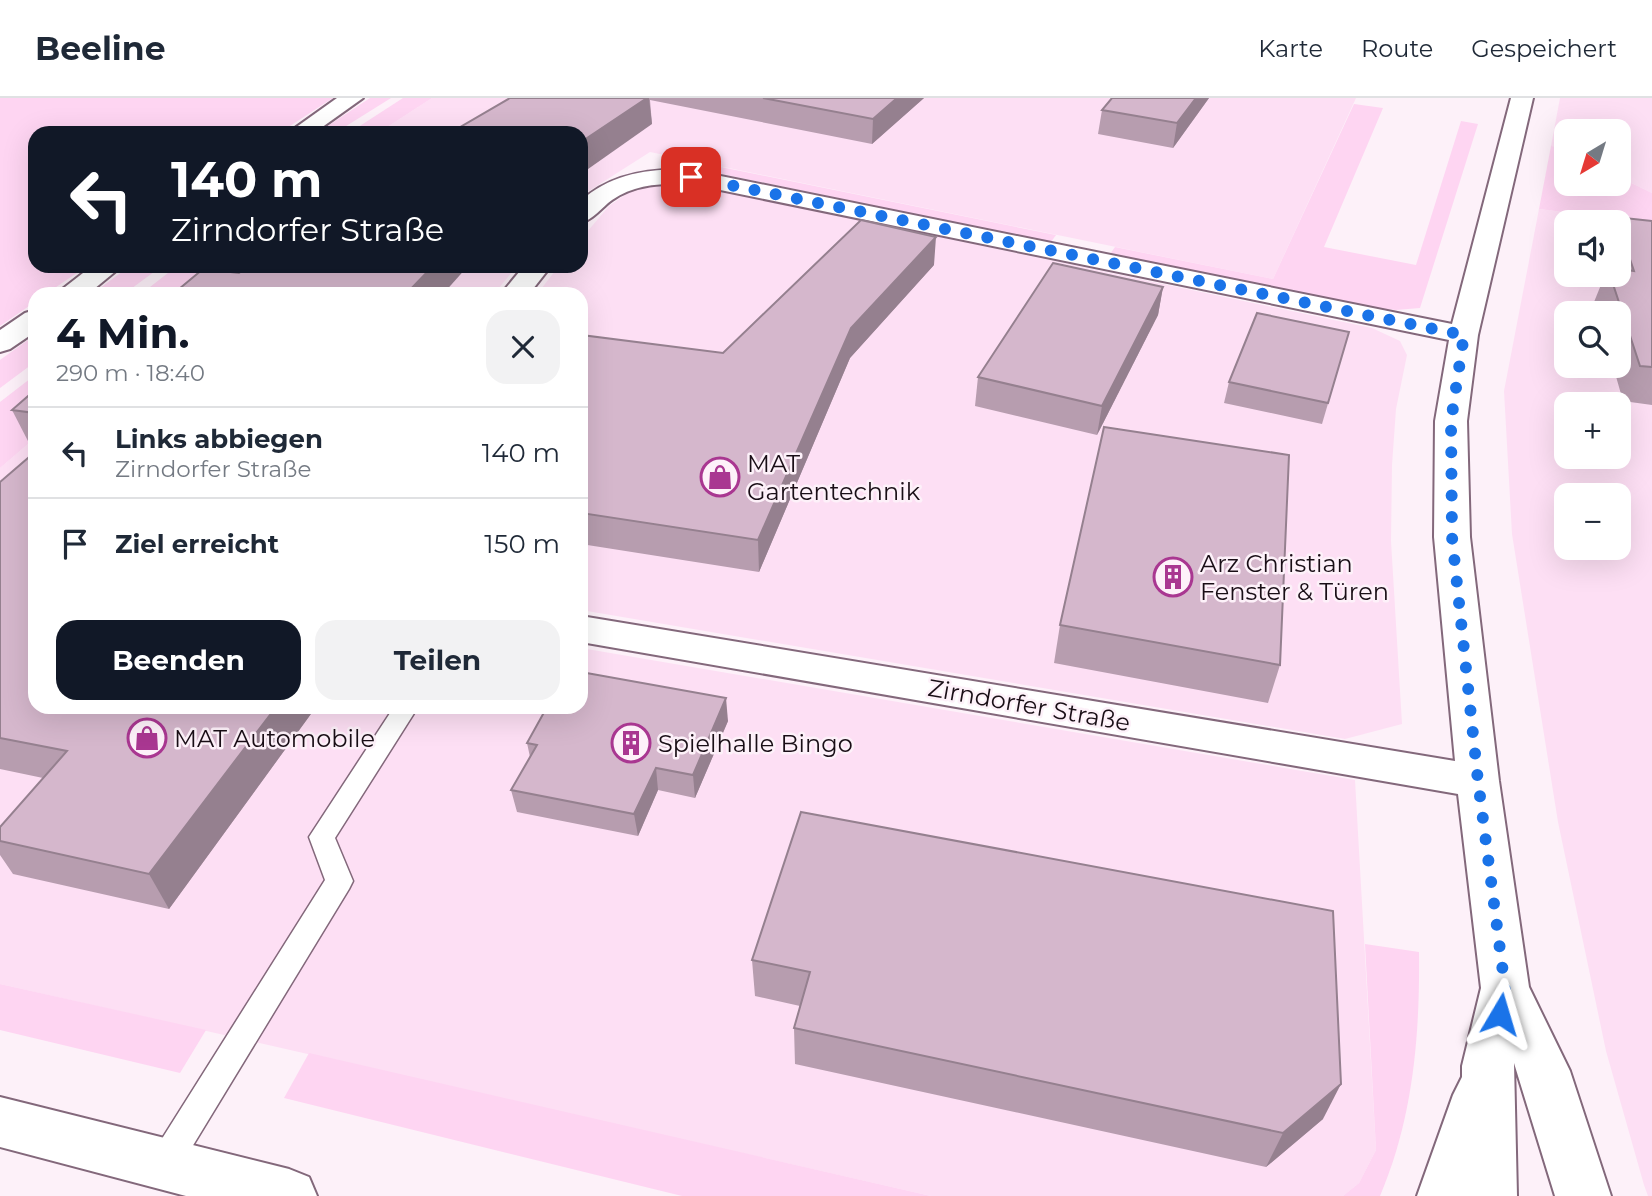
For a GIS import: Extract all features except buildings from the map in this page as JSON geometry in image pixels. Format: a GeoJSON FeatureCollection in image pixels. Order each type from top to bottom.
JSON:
{"type":"FeatureCollection","features":[{"type":"Feature","properties":{"kind":"street"},"geometry":{"type":"LineString","coordinates":[[310,126],[352,98]]}},
{"type":"Feature","properties":{"kind":"street"},"geometry":{"type":"LineString","coordinates":[[1522,98],[1464,335],[1451,421],[1452,537],[1478,781],[1505,988],[1544,1071],[1583,1196]]}},
{"type":"Feature","properties":{"kind":"street"},"geometry":{"type":"LineString","coordinates":[[588,206],[592,201],[627,182],[668,175],[691,177],[1464,335]]}},
{"type":"Feature","properties":{"kind":"street"},"geometry":{"type":"LineString","coordinates":[[80,287],[99,273]]}},
{"type":"Feature","properties":{"kind":"street"},"geometry":{"type":"LineString","coordinates":[[521,287],[532,273]]}},
{"type":"Feature","properties":{"kind":"street"},"geometry":{"type":"LineString","coordinates":[[0,343],[28,323]]}},
{"type":"Feature","properties":{"kind":"street","name":"Zirndorfer Straße"},"geometry":{"type":"LineString","coordinates":[[588,630],[1478,781]]}},
{"type":"Feature","properties":{"kind":"street"},"geometry":{"type":"LineString","coordinates":[[1445,1196],[1489,1066],[1505,988]]}},
{"type":"Feature","properties":{"kind":"street"},"geometry":{"type":"LineString","coordinates":[[1489,1066],[1489,1196]]}},
{"type":"Feature","properties":{"kind":"street"},"geometry":{"type":"LineString","coordinates":[[0,1122],[289,1196]]}},
{"type":"Feature","properties":{"kind":"lane"},"geometry":{"type":"LineString","coordinates":[[164,1164],[339,881],[322,837],[402,714]]}},
{"type":"Feature","properties":{"kind":"shaded area"},"geometry":{"type":"Polygon","coordinates":[[[0,98],[333,98],[290,126],[28,126],[28,273],[77,273],[56,287],[28,287],[28,307],[0,326],[0,98]]]}},
{"type":"Feature","properties":{"kind":"shaded area"},"geometry":{"type":"Polygon","coordinates":[[[370,98],[391,98],[346,126],[328,126],[370,98]]]}},
{"type":"Feature","properties":{"kind":"shaded area"},"geometry":{"type":"Polygon","coordinates":[[[403,98],[432,98],[389,126],[360,126],[403,98]]]}},
{"type":"Feature","properties":{"kind":"shaded area"},"geometry":{"type":"Polygon","coordinates":[[[432,98],[1356,98],[1273,279],[650,152],[588,192],[588,126],[389,126],[432,98]]]}},
{"type":"Feature","properties":{"kind":"shaded area"},"geometry":{"type":"Polygon","coordinates":[[[1560,98],[1652,98],[1652,193],[1631,183],[1631,119],[1556,119],[1560,98]]]}},
{"type":"Feature","properties":{"kind":"shaded area"},"geometry":{"type":"Polygon","coordinates":[[[1354,104],[1383,108],[1324,247],[1416,265],[1461,121],[1478,124],[1420,308],[1396,310],[1367,307],[1110,254],[1115,247],[1273,279],[1354,104]]]}},
{"type":"Feature","properties":{"kind":"shaded area"},"geometry":{"type":"Polygon","coordinates":[[[1551,146],[1554,146],[1554,196],[1631,196],[1631,183],[1652,193],[1652,223],[1631,220],[1631,210],[1539,209],[1551,146]]]}},
{"type":"Feature","properties":{"kind":"shaded area"},"geometry":{"type":"Polygon","coordinates":[[[706,164],[1056,235],[1051,242],[698,169],[706,164]]]}},
{"type":"Feature","properties":{"kind":"shaded area"},"geometry":{"type":"Polygon","coordinates":[[[689,184],[1372,328],[1400,341],[1407,355],[1396,409],[1391,541],[1402,724],[1345,739],[588,611],[588,287],[542,287],[554,273],[588,273],[588,231],[609,206],[629,192],[649,185],[689,184]]]}},
{"type":"Feature","properties":{"kind":"shaded area"},"geometry":{"type":"Polygon","coordinates":[[[1539,209],[1554,211],[1554,287],[1631,287],[1631,220],[1652,223],[1652,1196],[1648,1196],[1644,1185],[1606,1051],[1558,822],[1512,534],[1504,391],[1539,209]]]}},
{"type":"Feature","properties":{"kind":"shaded area"},"geometry":{"type":"Polygon","coordinates":[[[120,273],[152,273],[134,287],[102,287],[120,273]]]}},
{"type":"Feature","properties":{"kind":"shaded area"},"geometry":{"type":"Polygon","coordinates":[[[168,273],[223,273],[206,287],[150,287],[168,273]]]}},
{"type":"Feature","properties":{"kind":"shaded area"},"geometry":{"type":"Polygon","coordinates":[[[223,273],[511,273],[500,287],[206,287],[223,273]]]}},
{"type":"Feature","properties":{"kind":"shaded area"},"geometry":{"type":"Polygon","coordinates":[[[28,340],[28,367],[0,388],[0,360],[28,340]]]}},
{"type":"Feature","properties":{"kind":"shaded area"},"geometry":{"type":"Polygon","coordinates":[[[28,380],[28,444],[0,468],[0,402],[28,380]]]}},
{"type":"Feature","properties":{"kind":"shaded area"},"geometry":{"type":"Polygon","coordinates":[[[28,444],[28,714],[588,714],[588,649],[1355,780],[1376,1150],[1359,1183],[1343,1196],[931,1196],[0,984],[0,468],[28,444]]]}},
{"type":"Feature","properties":{"kind":"shaded area"},"geometry":{"type":"Polygon","coordinates":[[[1365,944],[1419,952],[1416,1046],[1400,1137],[1380,1196],[1343,1196],[1359,1183],[1376,1150],[1365,944]]]}},
{"type":"Feature","properties":{"kind":"shaded area"},"geometry":{"type":"Polygon","coordinates":[[[0,984],[206,1030],[180,1073],[0,1030],[0,984]]]}},
{"type":"Feature","properties":{"kind":"shaded area"},"geometry":{"type":"Polygon","coordinates":[[[309,1053],[931,1196],[682,1196],[284,1098],[309,1053]]]}},
{"type":"Feature","properties":{"kind":"place","name":"MAT Gartentechnik"},"geometry":{"type":"Point","coordinates":[720,477]}},
{"type":"Feature","properties":{"kind":"place","name":"Arz Christian Fenster & Türen"},"geometry":{"type":"Point","coordinates":[1173,577]}},
{"type":"Feature","properties":{"kind":"place","name":"MAT Automobile"},"geometry":{"type":"Point","coordinates":[147,738]}},
{"type":"Feature","properties":{"kind":"place","name":"Spielhalle Bingo"},"geometry":{"type":"Point","coordinates":[631,743]}},
{"type":"Feature","properties":{"kind":"route"},"geometry":{"type":"LineString","coordinates":[[691,177],[1464,335],[1451,421],[1452,537],[1478,781],[1505,988],[1500,1014]]}}]}
